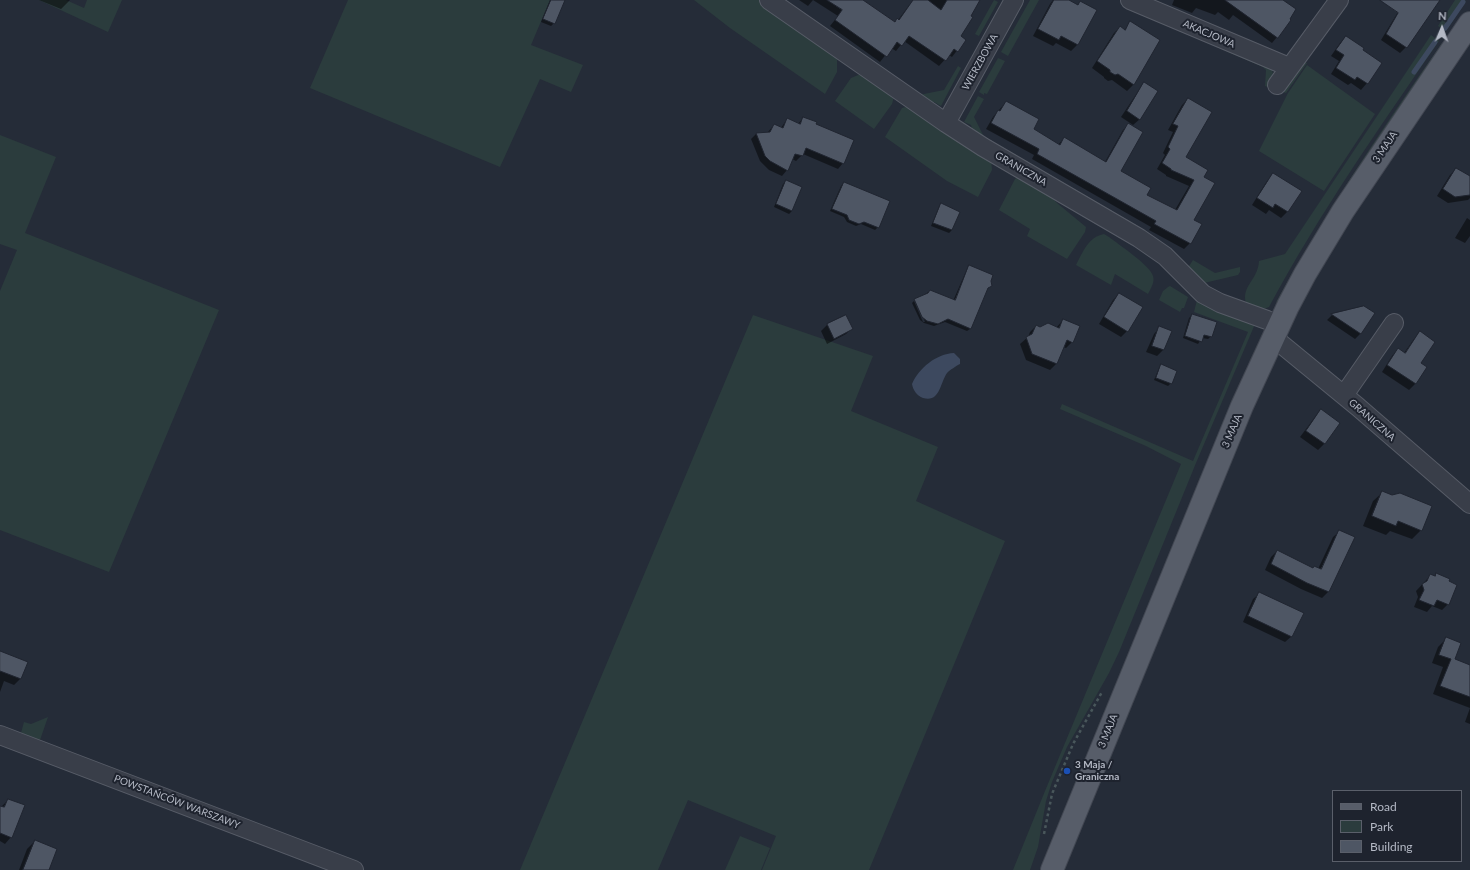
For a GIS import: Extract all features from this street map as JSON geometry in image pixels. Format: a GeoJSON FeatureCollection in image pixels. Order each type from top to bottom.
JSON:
{"type":"FeatureCollection","features":[{"type":"Feature","properties":{"kind":"main road","name":"3 MAJA"},"geometry":{"type":"LineString","coordinates":[[1052,870],[1197,515],[1275,332],[1305,274],[1343,210],[1470,23]]}},
{"type":"Feature","properties":{"kind":"street","name":"GRANICZNA"},"geometry":{"type":"LineString","coordinates":[[769,0],[946,124],[1138,238],[1165,256],[1197,289],[1210,298],[1275,332],[1280,344],[1344,396],[1470,504]]}},
{"type":"Feature","properties":{"kind":"street","name":"WIERZBOWA"},"geometry":{"type":"LineString","coordinates":[[946,124],[1014,0]]}},
{"type":"Feature","properties":{"kind":"street","name":"AKACJOWA"},"geometry":{"type":"LineString","coordinates":[[1130,0],[1289,67]]}},
{"type":"Feature","properties":{"kind":"street"},"geometry":{"type":"LineString","coordinates":[[1277,85],[1338,0]]}},
{"type":"Feature","properties":{"kind":"street"},"geometry":{"type":"LineString","coordinates":[[1344,396],[1394,323]]}},
{"type":"Feature","properties":{"kind":"street","name":"POWSTAŃCÓW WARSZAWY"},"geometry":{"type":"LineString","coordinates":[[0,735],[354,870]]}},
{"type":"Feature","properties":{"kind":"green space"},"geometry":{"type":"Polygon","coordinates":[[[39,0],[66,0],[84,8],[87,0],[122,0],[108,32],[39,0]]]}},
{"type":"Feature","properties":{"kind":"green space"},"geometry":{"type":"Polygon","coordinates":[[[348,0],[550,0],[531,45],[583,65],[571,92],[540,79],[500,167],[310,88],[348,0]]]}},
{"type":"Feature","properties":{"kind":"green space"},"geometry":{"type":"Polygon","coordinates":[[[694,0],[762,0],[837,55],[837,72],[825,94],[730,28],[694,0]]]}},
{"type":"Feature","properties":{"kind":"green space"},"geometry":{"type":"Polygon","coordinates":[[[994,0],[998,2],[979,36],[975,34],[994,0]]]}},
{"type":"Feature","properties":{"kind":"green space"},"geometry":{"type":"Polygon","coordinates":[[[1030,0],[1039,0],[1008,56],[1001,52],[1030,0]]]}},
{"type":"Feature","properties":{"kind":"green space"},"geometry":{"type":"Polygon","coordinates":[[[1455,0],[1466,1],[1446,31],[1438,26],[1455,0]]]}},
{"type":"Feature","properties":{"kind":"green space"},"geometry":{"type":"Polygon","coordinates":[[[1431,35],[1439,41],[1329,205],[1288,272],[1269,307],[1260,309],[1248,305],[1245,297],[1246,292],[1256,273],[1259,261],[1285,254],[1431,35]]]}},
{"type":"Feature","properties":{"kind":"green space"},"geometry":{"type":"Polygon","coordinates":[[[1442,43],[1443,45],[1344,189],[1442,43]]]}},
{"type":"Feature","properties":{"kind":"green space"},"geometry":{"type":"Polygon","coordinates":[[[1229,50],[1272,69],[1273,75],[1304,62],[1307,63],[1286,93],[1265,86],[1266,70],[1263,67],[1228,52],[1229,50]]]}},
{"type":"Feature","properties":{"kind":"green space"},"geometry":{"type":"Polygon","coordinates":[[[998,58],[1005,61],[987,94],[984,93],[984,95],[979,92],[998,58]]]}},
{"type":"Feature","properties":{"kind":"green space"},"geometry":{"type":"Polygon","coordinates":[[[1307,65],[1375,114],[1324,191],[1259,151],[1288,93],[1307,65]]]}},
{"type":"Feature","properties":{"kind":"green space"},"geometry":{"type":"Polygon","coordinates":[[[958,66],[961,68],[941,106],[934,102],[930,107],[919,95],[944,90],[958,66]]]}},
{"type":"Feature","properties":{"kind":"green space"},"geometry":{"type":"Polygon","coordinates":[[[863,73],[894,97],[892,104],[874,129],[835,101],[851,78],[863,73]]]}},
{"type":"Feature","properties":{"kind":"green space"},"geometry":{"type":"Polygon","coordinates":[[[978,96],[984,99],[974,117],[985,139],[969,132],[972,128],[971,125],[964,122],[978,96]]]}},
{"type":"Feature","properties":{"kind":"green space"},"geometry":{"type":"Polygon","coordinates":[[[909,106],[991,159],[992,170],[978,197],[947,181],[885,137],[902,108],[909,106]]]}},
{"type":"Feature","properties":{"kind":"green space"},"geometry":{"type":"Polygon","coordinates":[[[0,135],[56,157],[25,233],[219,310],[109,572],[0,530],[0,291],[17,250],[0,244],[0,135]]]}},
{"type":"Feature","properties":{"kind":"green space"},"geometry":{"type":"Polygon","coordinates":[[[1018,177],[1036,182],[1057,203],[1086,227],[1085,232],[1067,259],[1027,236],[1030,229],[999,210],[1015,179],[1018,177]]]}},
{"type":"Feature","properties":{"kind":"green space"},"geometry":{"type":"Polygon","coordinates":[[[1344,190],[1279,301],[1276,302],[1295,268],[1344,190]]]}},
{"type":"Feature","properties":{"kind":"green space"},"geometry":{"type":"Polygon","coordinates":[[[1104,234],[1134,255],[1151,272],[1153,280],[1148,294],[1115,274],[1111,285],[1076,265],[1090,242],[1094,238],[1104,234]]]}},
{"type":"Feature","properties":{"kind":"green space"},"geometry":{"type":"Polygon","coordinates":[[[1193,260],[1215,273],[1240,267],[1240,272],[1238,275],[1204,283],[1186,271],[1193,260]]]}},
{"type":"Feature","properties":{"kind":"green space"},"geometry":{"type":"Polygon","coordinates":[[[1170,286],[1188,297],[1184,308],[1182,308],[1180,312],[1159,300],[1163,291],[1170,286]]]}},
{"type":"Feature","properties":{"kind":"green space"},"geometry":{"type":"Polygon","coordinates":[[[1197,300],[1255,324],[1196,463],[1119,652],[1109,673],[1067,747],[1052,782],[1046,801],[1038,847],[1030,870],[1013,870],[1181,464],[1146,446],[1060,409],[1062,404],[1193,461],[1248,332],[1194,312],[1197,300]]]}},
{"type":"Feature","properties":{"kind":"green space"},"geometry":{"type":"Polygon","coordinates":[[[753,315],[873,356],[851,411],[938,447],[916,501],[1005,541],[869,870],[762,870],[776,836],[688,800],[658,870],[520,870],[753,315]]]}},
{"type":"Feature","properties":{"kind":"green space"},"geometry":{"type":"Polygon","coordinates":[[[48,717],[40,740],[21,733],[24,722],[31,724],[48,717]]]}},
{"type":"Feature","properties":{"kind":"green space"},"geometry":{"type":"Polygon","coordinates":[[[740,836],[770,848],[761,870],[725,870],[740,836]]]}},
{"type":"Feature","properties":{"kind":"water"},"geometry":{"type":"Polygon","coordinates":[[[954,353],[960,359],[960,364],[947,373],[936,395],[929,399],[919,396],[914,391],[912,384],[919,373],[924,367],[935,359],[954,353]]]}},
{"type":"Feature","properties":{"kind":"building"},"geometry":{"type":"Polygon","coordinates":[[[551,0],[565,0],[555,24],[543,19],[551,0]]]}},
{"type":"Feature","properties":{"kind":"building"},"geometry":{"type":"Polygon","coordinates":[[[827,0],[863,0],[895,22],[897,18],[899,20],[913,0],[928,0],[941,10],[947,0],[980,0],[971,16],[973,17],[961,36],[966,40],[958,52],[954,49],[946,61],[909,36],[902,46],[897,42],[887,57],[835,20],[842,10],[827,0]]]}},
{"type":"Feature","properties":{"kind":"building"},"geometry":{"type":"Polygon","coordinates":[[[1054,0],[1069,0],[1078,5],[1080,1],[1097,10],[1078,45],[1061,36],[1059,40],[1038,29],[1054,0]]]}},
{"type":"Feature","properties":{"kind":"building"},"geometry":{"type":"Polygon","coordinates":[[[1225,0],[1283,0],[1296,9],[1290,19],[1291,20],[1278,38],[1225,0]]]}},
{"type":"Feature","properties":{"kind":"building"},"geometry":{"type":"Polygon","coordinates":[[[1380,0],[1440,0],[1407,48],[1386,34],[1398,13],[1380,0]]]}},
{"type":"Feature","properties":{"kind":"building"},"geometry":{"type":"Polygon","coordinates":[[[1130,21],[1160,40],[1134,85],[1118,74],[1115,75],[1110,72],[1110,70],[1097,61],[1120,26],[1125,30],[1130,21]]]}},
{"type":"Feature","properties":{"kind":"building"},"geometry":{"type":"Polygon","coordinates":[[[1346,36],[1364,48],[1363,50],[1382,63],[1368,84],[1357,77],[1355,80],[1336,68],[1344,55],[1336,50],[1346,36]]]}},
{"type":"Feature","properties":{"kind":"building"},"geometry":{"type":"Polygon","coordinates":[[[1144,82],[1158,91],[1140,120],[1127,111],[1144,82]]]}},
{"type":"Feature","properties":{"kind":"building"},"geometry":{"type":"Polygon","coordinates":[[[1188,98],[1212,112],[1186,157],[1208,170],[1204,177],[1215,183],[1194,220],[1202,224],[1191,244],[1154,224],[1156,221],[1037,154],[1039,149],[991,123],[998,110],[1000,111],[1006,101],[1039,119],[1034,129],[1060,145],[1064,137],[1106,162],[1128,123],[1143,132],[1121,171],[1151,188],[1147,195],[1177,210],[1194,180],[1171,170],[1162,163],[1170,149],[1168,147],[1178,126],[1173,124],[1188,98]]]}},
{"type":"Feature","properties":{"kind":"building"},"geometry":{"type":"Polygon","coordinates":[[[803,117],[854,140],[844,164],[806,148],[803,156],[795,154],[788,171],[770,161],[765,156],[756,133],[770,132],[774,124],[783,128],[787,118],[800,124],[803,117]]]}},
{"type":"Feature","properties":{"kind":"building"},"geometry":{"type":"Polygon","coordinates":[[[1456,168],[1470,176],[1470,195],[1455,197],[1443,189],[1456,168]]]}},
{"type":"Feature","properties":{"kind":"building"},"geometry":{"type":"Polygon","coordinates":[[[1273,173],[1302,191],[1288,212],[1275,204],[1273,208],[1257,198],[1273,173]]]}},
{"type":"Feature","properties":{"kind":"building"},"geometry":{"type":"Polygon","coordinates":[[[786,180],[802,187],[792,211],[776,204],[786,180]]]}},
{"type":"Feature","properties":{"kind":"building"},"geometry":{"type":"Polygon","coordinates":[[[844,182],[890,201],[879,228],[864,222],[859,224],[849,220],[847,215],[832,209],[844,182]]]}},
{"type":"Feature","properties":{"kind":"building"},"geometry":{"type":"Polygon","coordinates":[[[941,203],[960,212],[952,230],[933,223],[941,203]]]}},
{"type":"Feature","properties":{"kind":"building"},"geometry":{"type":"Polygon","coordinates":[[[969,265],[993,275],[991,281],[992,286],[988,288],[971,329],[948,319],[938,324],[927,321],[922,317],[914,299],[928,293],[930,290],[955,300],[969,265]]]}},
{"type":"Feature","properties":{"kind":"building"},"geometry":{"type":"Polygon","coordinates":[[[1119,293],[1143,307],[1128,332],[1104,317],[1119,293]]]}},
{"type":"Feature","properties":{"kind":"building"},"geometry":{"type":"Polygon","coordinates":[[[1364,306],[1375,313],[1361,334],[1331,314],[1364,306]]]}},
{"type":"Feature","properties":{"kind":"building"},"geometry":{"type":"Polygon","coordinates":[[[1192,314],[1217,322],[1212,337],[1204,335],[1202,342],[1185,336],[1192,314]]]}},
{"type":"Feature","properties":{"kind":"building"},"geometry":{"type":"Polygon","coordinates":[[[846,315],[853,329],[834,339],[827,324],[846,315]]]}},
{"type":"Feature","properties":{"kind":"building"},"geometry":{"type":"Polygon","coordinates":[[[1063,319],[1080,326],[1073,343],[1067,340],[1057,364],[1032,354],[1026,337],[1032,334],[1036,325],[1040,327],[1048,323],[1059,328],[1063,319]]]}},
{"type":"Feature","properties":{"kind":"building"},"geometry":{"type":"Polygon","coordinates":[[[1159,326],[1172,331],[1164,350],[1152,346],[1159,326]]]}},
{"type":"Feature","properties":{"kind":"building"},"geometry":{"type":"Polygon","coordinates":[[[1420,331],[1435,342],[1421,363],[1427,367],[1416,384],[1387,365],[1398,348],[1405,353],[1420,331]]]}},
{"type":"Feature","properties":{"kind":"building"},"geometry":{"type":"Polygon","coordinates":[[[1161,364],[1177,371],[1172,384],[1156,378],[1161,364]]]}},
{"type":"Feature","properties":{"kind":"building"},"geometry":{"type":"Polygon","coordinates":[[[1321,409],[1340,423],[1325,444],[1306,431],[1321,409]]]}},
{"type":"Feature","properties":{"kind":"building"},"geometry":{"type":"Polygon","coordinates":[[[1382,491],[1392,495],[1400,493],[1432,506],[1422,531],[1398,521],[1396,526],[1372,516],[1382,491]]]}},
{"type":"Feature","properties":{"kind":"building"},"geometry":{"type":"Polygon","coordinates":[[[1339,530],[1355,537],[1329,592],[1307,583],[1271,564],[1277,550],[1313,568],[1314,566],[1321,569],[1339,530]]]}},
{"type":"Feature","properties":{"kind":"building"},"geometry":{"type":"Polygon","coordinates":[[[1436,573],[1450,579],[1449,581],[1457,585],[1449,605],[1437,600],[1434,606],[1419,600],[1424,590],[1422,584],[1427,581],[1430,574],[1435,576],[1436,573]]]}},
{"type":"Feature","properties":{"kind":"building"},"geometry":{"type":"Polygon","coordinates":[[[1259,592],[1304,613],[1292,637],[1248,616],[1259,592]]]}},
{"type":"Feature","properties":{"kind":"building"},"geometry":{"type":"Polygon","coordinates":[[[1446,637],[1461,643],[1455,659],[1470,665],[1470,697],[1440,686],[1451,659],[1439,655],[1446,637]]]}},
{"type":"Feature","properties":{"kind":"building"},"geometry":{"type":"Polygon","coordinates":[[[0,651],[28,662],[21,679],[0,671],[0,651]]]}},
{"type":"Feature","properties":{"kind":"building"},"geometry":{"type":"Polygon","coordinates":[[[8,799],[25,805],[12,838],[0,833],[0,806],[4,807],[8,799]]]}},
{"type":"Feature","properties":{"kind":"building"},"geometry":{"type":"Polygon","coordinates":[[[35,840],[57,849],[49,870],[23,870],[35,840]]]}},
{"type":"Feature","properties":{"kind":"waterway"},"geometry":{"type":"LineString","coordinates":[[1445,28],[1463,2]]}},
{"type":"Feature","properties":{"kind":"waterway"},"geometry":{"type":"LineString","coordinates":[[1414,72],[1435,42]]}},
{"type":"Feature","properties":{"kind":"place","name":"3 Maja / Graniczna"},"geometry":{"type":"Point","coordinates":[1067,771]}}]}
